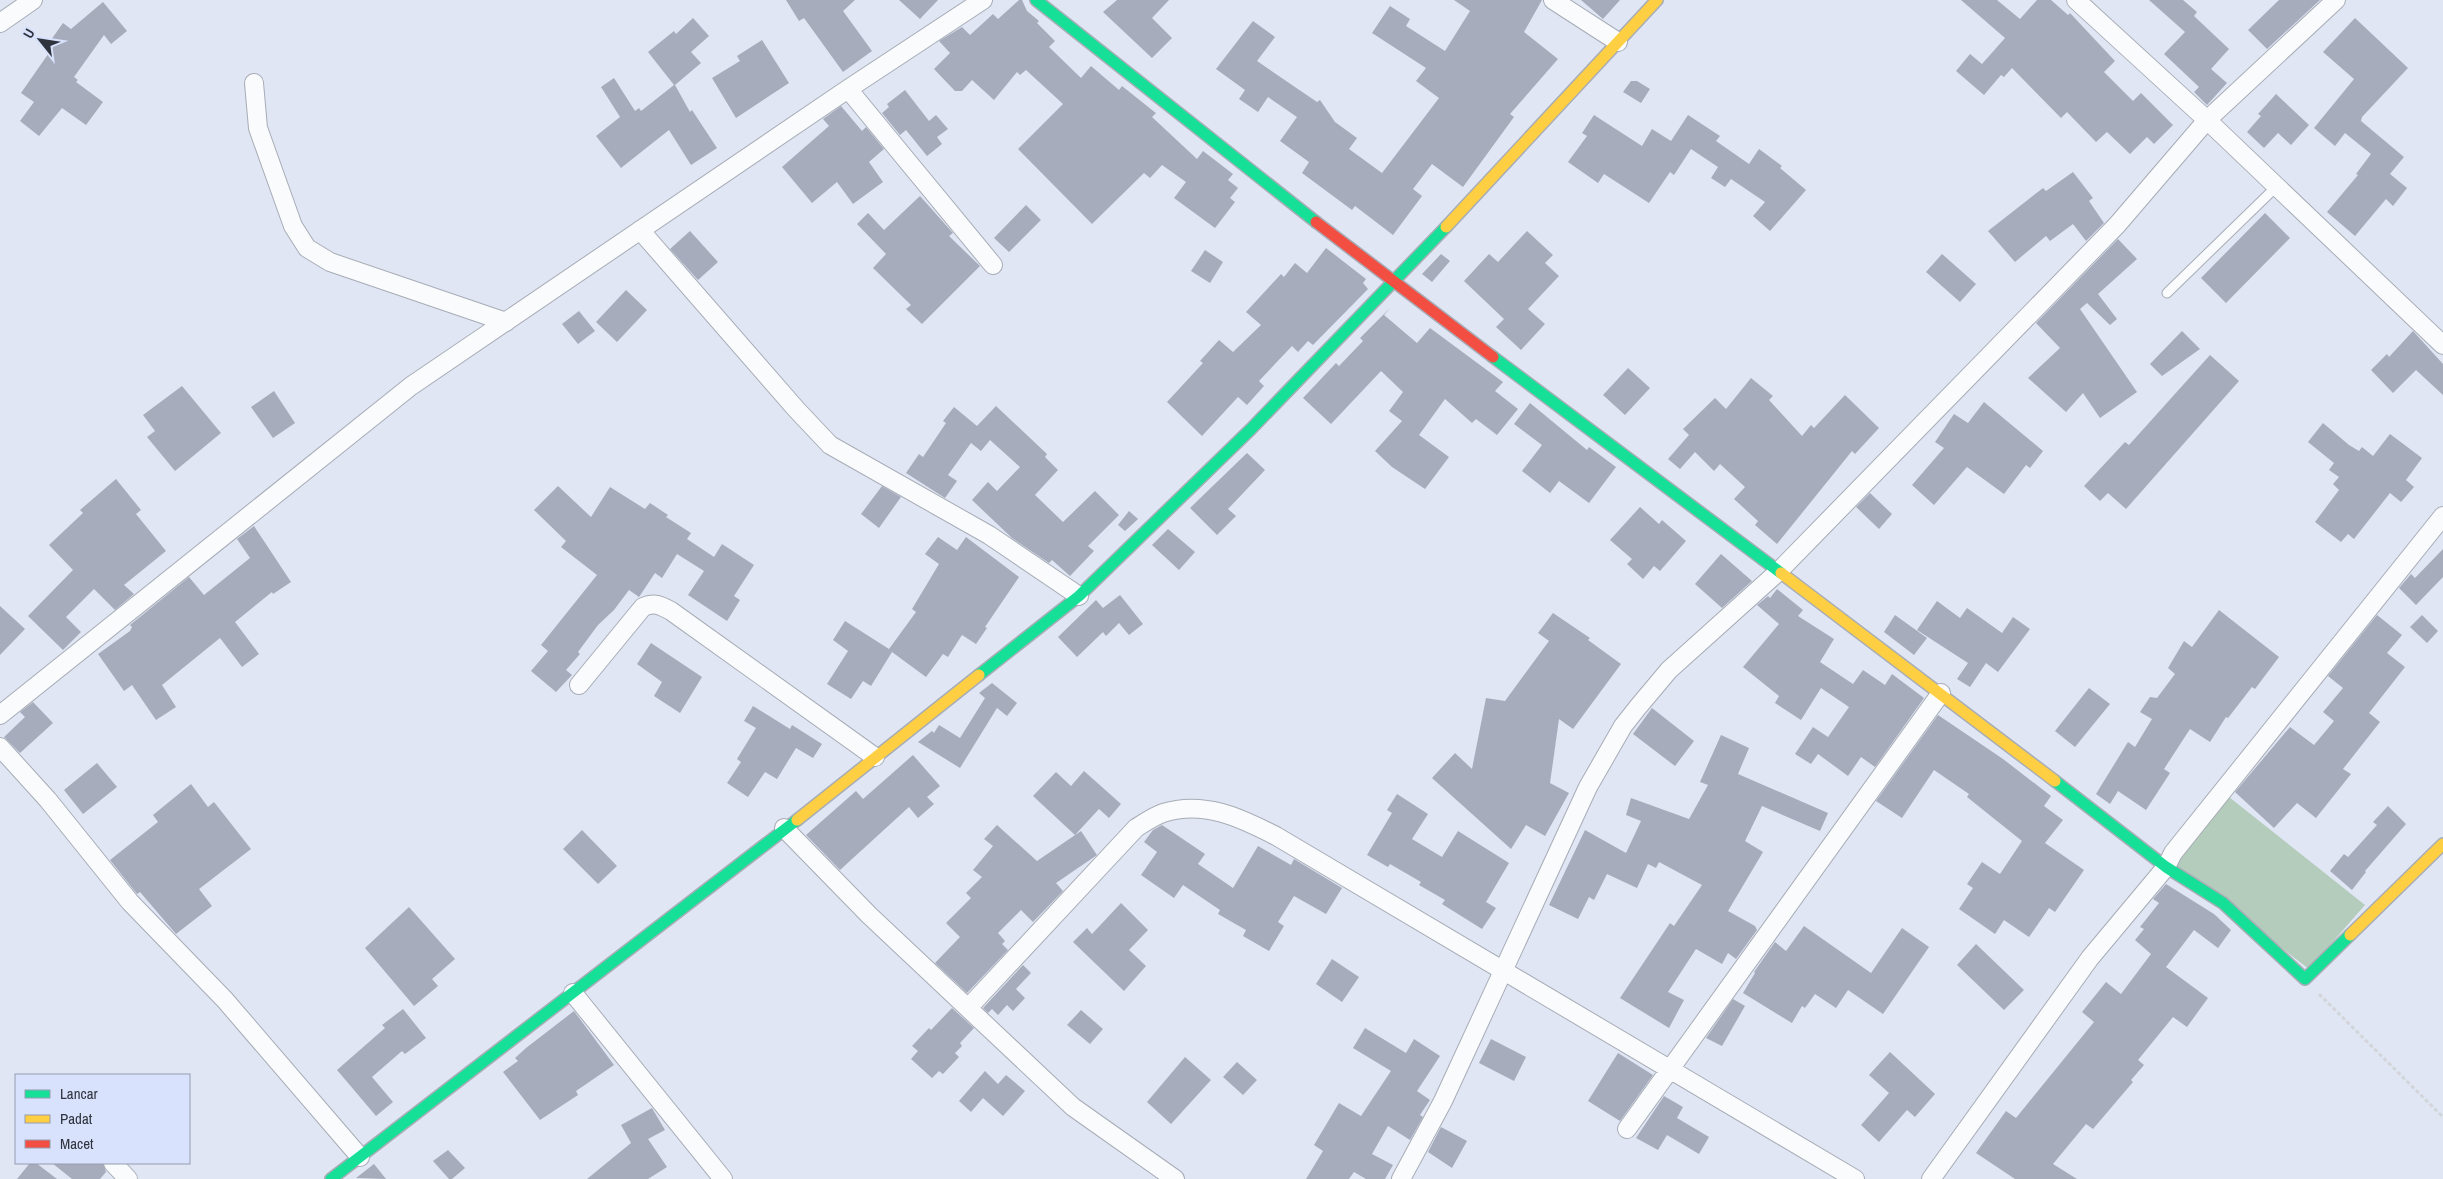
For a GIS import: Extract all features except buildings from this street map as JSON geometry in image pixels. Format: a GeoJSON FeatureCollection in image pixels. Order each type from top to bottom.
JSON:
{"type":"FeatureCollection","features":[{"type":"Feature","properties":{"kind":"street"},"geometry":{"type":"LineString","coordinates":[[0,23],[32,0]]}},
{"type":"Feature","properties":{"kind":"street"},"geometry":{"type":"LineString","coordinates":[[0,715],[412,386],[848,89],[983,0]]}},
{"type":"Feature","properties":{"kind":"street"},"geometry":{"type":"LineString","coordinates":[[1036,0],[1394,283],[1941,694],[2166,867],[2223,903],[2305,979],[2443,844]]}},
{"type":"Feature","properties":{"kind":"street"},"geometry":{"type":"LineString","coordinates":[[1553,0],[1618,42]]}},
{"type":"Feature","properties":{"kind":"street"},"geometry":{"type":"LineString","coordinates":[[331,1179],[702,895],[784,828],[1079,596],[1251,429],[1394,283],[1657,0]]}},
{"type":"Feature","properties":{"kind":"street"},"geometry":{"type":"LineString","coordinates":[[2076,0],[2207,120],[2443,345]]}},
{"type":"Feature","properties":{"kind":"street"},"geometry":{"type":"LineString","coordinates":[[1401,1179],[1443,1101],[1585,793],[1623,726],[1669,670],[1778,572],[2118,225],[2207,120],[2336,0]]}},
{"type":"Feature","properties":{"kind":"street"},"geometry":{"type":"LineString","coordinates":[[254,83],[258,128],[293,226],[308,248],[330,262],[506,322]]}},
{"type":"Feature","properties":{"kind":"street"},"geometry":{"type":"LineString","coordinates":[[848,89],[993,266]]}},
{"type":"Feature","properties":{"kind":"street"},"geometry":{"type":"LineString","coordinates":[[640,230],[796,409],[830,445],[989,535],[1079,596]]}},
{"type":"Feature","properties":{"kind":"street"},"geometry":{"type":"LineString","coordinates":[[1930,1179],[2090,958],[2166,867],[2173,853],[2443,516]]}},
{"type":"Feature","properties":{"kind":"street"},"geometry":{"type":"LineString","coordinates":[[579,685],[643,608],[652,603],[671,611],[875,757]]}},
{"type":"Feature","properties":{"kind":"street"},"geometry":{"type":"LineString","coordinates":[[1627,1129],[1941,694]]}},
{"type":"Feature","properties":{"kind":"street"},"geometry":{"type":"LineString","coordinates":[[0,747],[48,800],[130,902],[225,1000],[360,1157]]}},
{"type":"Feature","properties":{"kind":"street"},"geometry":{"type":"LineString","coordinates":[[968,1008],[1136,828],[1163,813],[1194,808],[1217,810],[1249,822],[1276,836],[1854,1179]]}},
{"type":"Feature","properties":{"kind":"street"},"geometry":{"type":"LineString","coordinates":[[784,828],[869,915],[1073,1107],[1174,1179]]}},
{"type":"Feature","properties":{"kind":"street"},"geometry":{"type":"LineString","coordinates":[[573,993],[723,1179]]}},
{"type":"Feature","properties":{"kind":"street"},"geometry":{"type":"LineString","coordinates":[[114,1164],[128,1179]]}},
{"type":"Feature","properties":{"kind":"lane"},"geometry":{"type":"LineString","coordinates":[[2167,293],[2276,187]]}},
{"type":"Feature","properties":{"kind":"path"},"geometry":{"type":"LineString","coordinates":[[2305,979],[2443,1117]]}},
{"type":"Feature","properties":{"kind":"green space"},"geometry":{"type":"Polygon","coordinates":[[[2229,797],[2365,905],[2309,969],[2175,867],[2198,834],[2229,797]]]}},
{"type":"Feature","properties":{"kind":"traffic: fast"},"geometry":{"type":"LineString","coordinates":[[1036,0],[1316,222]]}},
{"type":"Feature","properties":{"kind":"traffic: fast"},"geometry":{"type":"LineString","coordinates":[[979,675],[1079,596],[1251,429],[1446,227]]}},
{"type":"Feature","properties":{"kind":"traffic: fast"},"geometry":{"type":"LineString","coordinates":[[1493,357],[1781,573]]}},
{"type":"Feature","properties":{"kind":"traffic: fast"},"geometry":{"type":"LineString","coordinates":[[2055,781],[2166,867],[2223,903],[2305,979],[2350,935]]}},
{"type":"Feature","properties":{"kind":"traffic: fast"},"geometry":{"type":"LineString","coordinates":[[331,1179],[797,820]]}},
{"type":"Feature","properties":{"kind":"traffic: slow"},"geometry":{"type":"LineString","coordinates":[[1446,227],[1657,0]]}},
{"type":"Feature","properties":{"kind":"traffic: slow"},"geometry":{"type":"LineString","coordinates":[[1781,573],[2055,781]]}},
{"type":"Feature","properties":{"kind":"traffic: slow"},"geometry":{"type":"LineString","coordinates":[[797,820],[979,675]]}},
{"type":"Feature","properties":{"kind":"traffic: slow"},"geometry":{"type":"LineString","coordinates":[[2350,935],[2443,844]]}},
{"type":"Feature","properties":{"kind":"traffic: jam"},"geometry":{"type":"LineString","coordinates":[[1316,222],[1493,357]]}}]}
